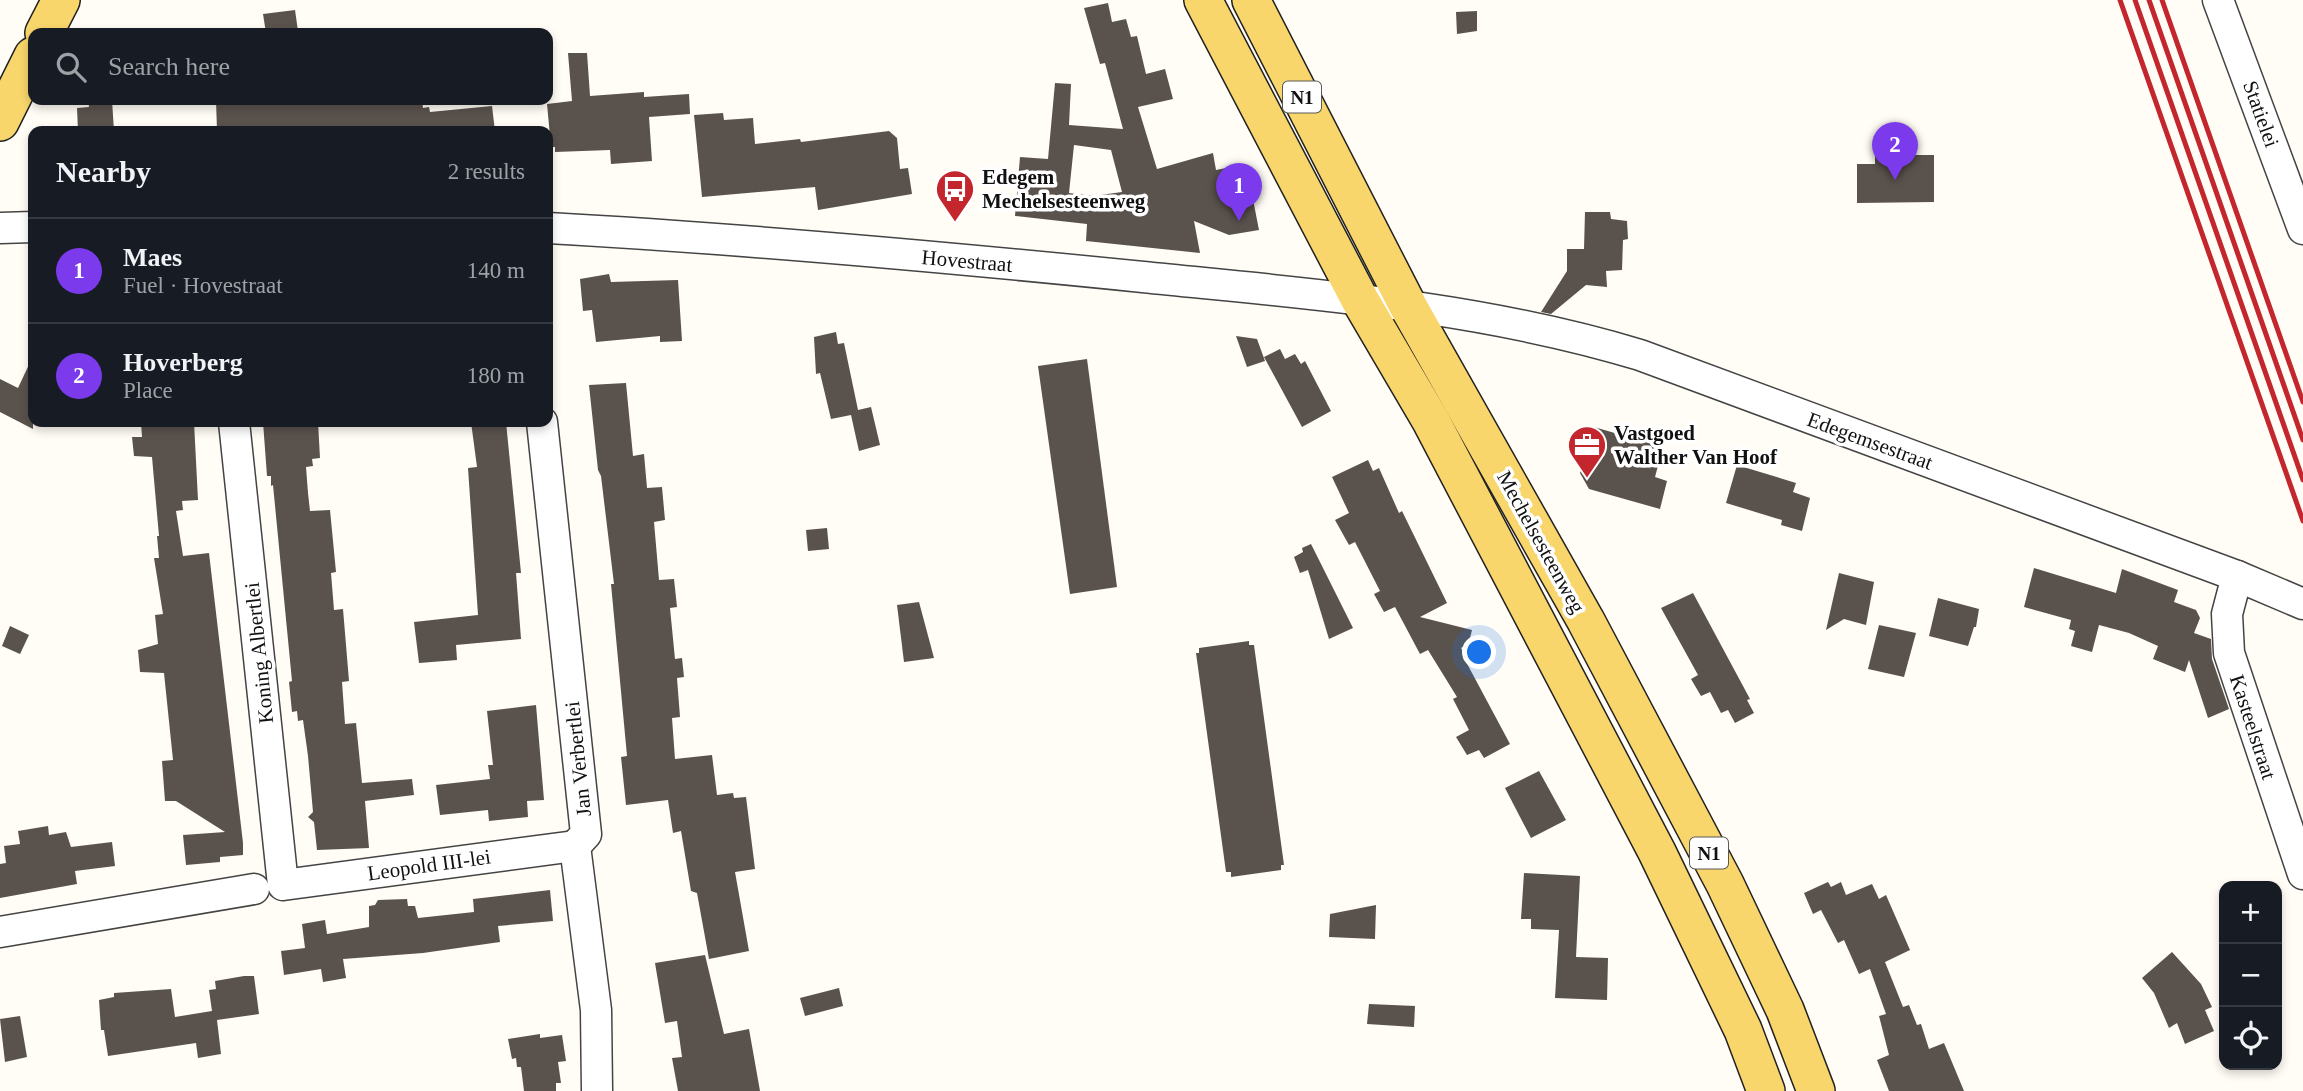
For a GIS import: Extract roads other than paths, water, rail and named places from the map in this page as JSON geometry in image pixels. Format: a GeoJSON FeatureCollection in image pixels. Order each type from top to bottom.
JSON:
{"type":"FeatureCollection","features":[{"type":"Feature","properties":{"kind":"main road"},"geometry":{"type":"LineString","coordinates":[[47,28],[61,0]]}},
{"type":"Feature","properties":{"kind":"main road","name":"Mechelsesteenweg"},"geometry":{"type":"LineString","coordinates":[[1203,0],[1385,303],[1586,621],[1725,884],[1785,1010],[1816,1091]]}},
{"type":"Feature","properties":{"kind":"main road","name":"Mechelsesteenweg"},"geometry":{"type":"LineString","coordinates":[[1251,0],[1385,303],[1406,374],[1657,852],[1743,1030],[1766,1091]]}},
{"type":"Feature","properties":{"kind":"main road"},"geometry":{"type":"LineString","coordinates":[[0,122],[28,66]]}},
{"type":"Feature","properties":{"kind":"street","name":"Statielei"},"geometry":{"type":"LineString","coordinates":[[2218,0],[2303,229]]}},
{"type":"Feature","properties":{"kind":"street"},"geometry":{"type":"LineString","coordinates":[[0,228],[28,227]]}},
{"type":"Feature","properties":{"kind":"street","name":"Hovestraat"},"geometry":{"type":"LineString","coordinates":[[553,229],[750,239],[1385,303]]}},
{"type":"Feature","properties":{"kind":"street","name":"Edegemsestraat"},"geometry":{"type":"LineString","coordinates":[[1385,303],[1550,331],[1640,355],[2237,576],[2302,604]]}},
{"type":"Feature","properties":{"kind":"street","name":"Koning Albertlei"},"geometry":{"type":"LineString","coordinates":[[234,427],[269,887]]}},
{"type":"Feature","properties":{"kind":"street","name":"Jan Verbertlei"},"geometry":{"type":"LineString","coordinates":[[543,427],[586,834],[575,846],[596,1010],[597,1091]]}},
{"type":"Feature","properties":{"kind":"street","name":"Kasteelstraat"},"geometry":{"type":"LineString","coordinates":[[2237,576],[2227,614],[2229,653],[2303,874]]}},
{"type":"Feature","properties":{"kind":"street","name":"Leopold III-lei"},"geometry":{"type":"LineString","coordinates":[[0,932],[269,887],[575,846]]}},
{"type":"Feature","properties":{"kind":"railway"},"geometry":{"type":"LineString","coordinates":[[2120,0],[2303,521]]}},
{"type":"Feature","properties":{"kind":"railway"},"geometry":{"type":"LineString","coordinates":[[2135,0],[2303,480]]}},
{"type":"Feature","properties":{"kind":"railway"},"geometry":{"type":"LineString","coordinates":[[2149,0],[2303,440]]}},
{"type":"Feature","properties":{"kind":"railway"},"geometry":{"type":"LineString","coordinates":[[2162,0],[2303,402]]}},
{"type":"Feature","properties":{"kind":"place","name":"Hoverberg"},"geometry":{"type":"Point","coordinates":[1895,180]}},
{"type":"Feature","properties":{"kind":"place","name":"Maes"},"geometry":{"type":"Point","coordinates":[1239,221]}},
{"type":"Feature","properties":{"kind":"place","name":"Edegem Mechelsesteenweg"},"geometry":{"type":"Point","coordinates":[955,223]}},
{"type":"Feature","properties":{"kind":"place","name":"Vastgoed Walther Van Hoof"},"geometry":{"type":"Point","coordinates":[1587,479]}}]}
